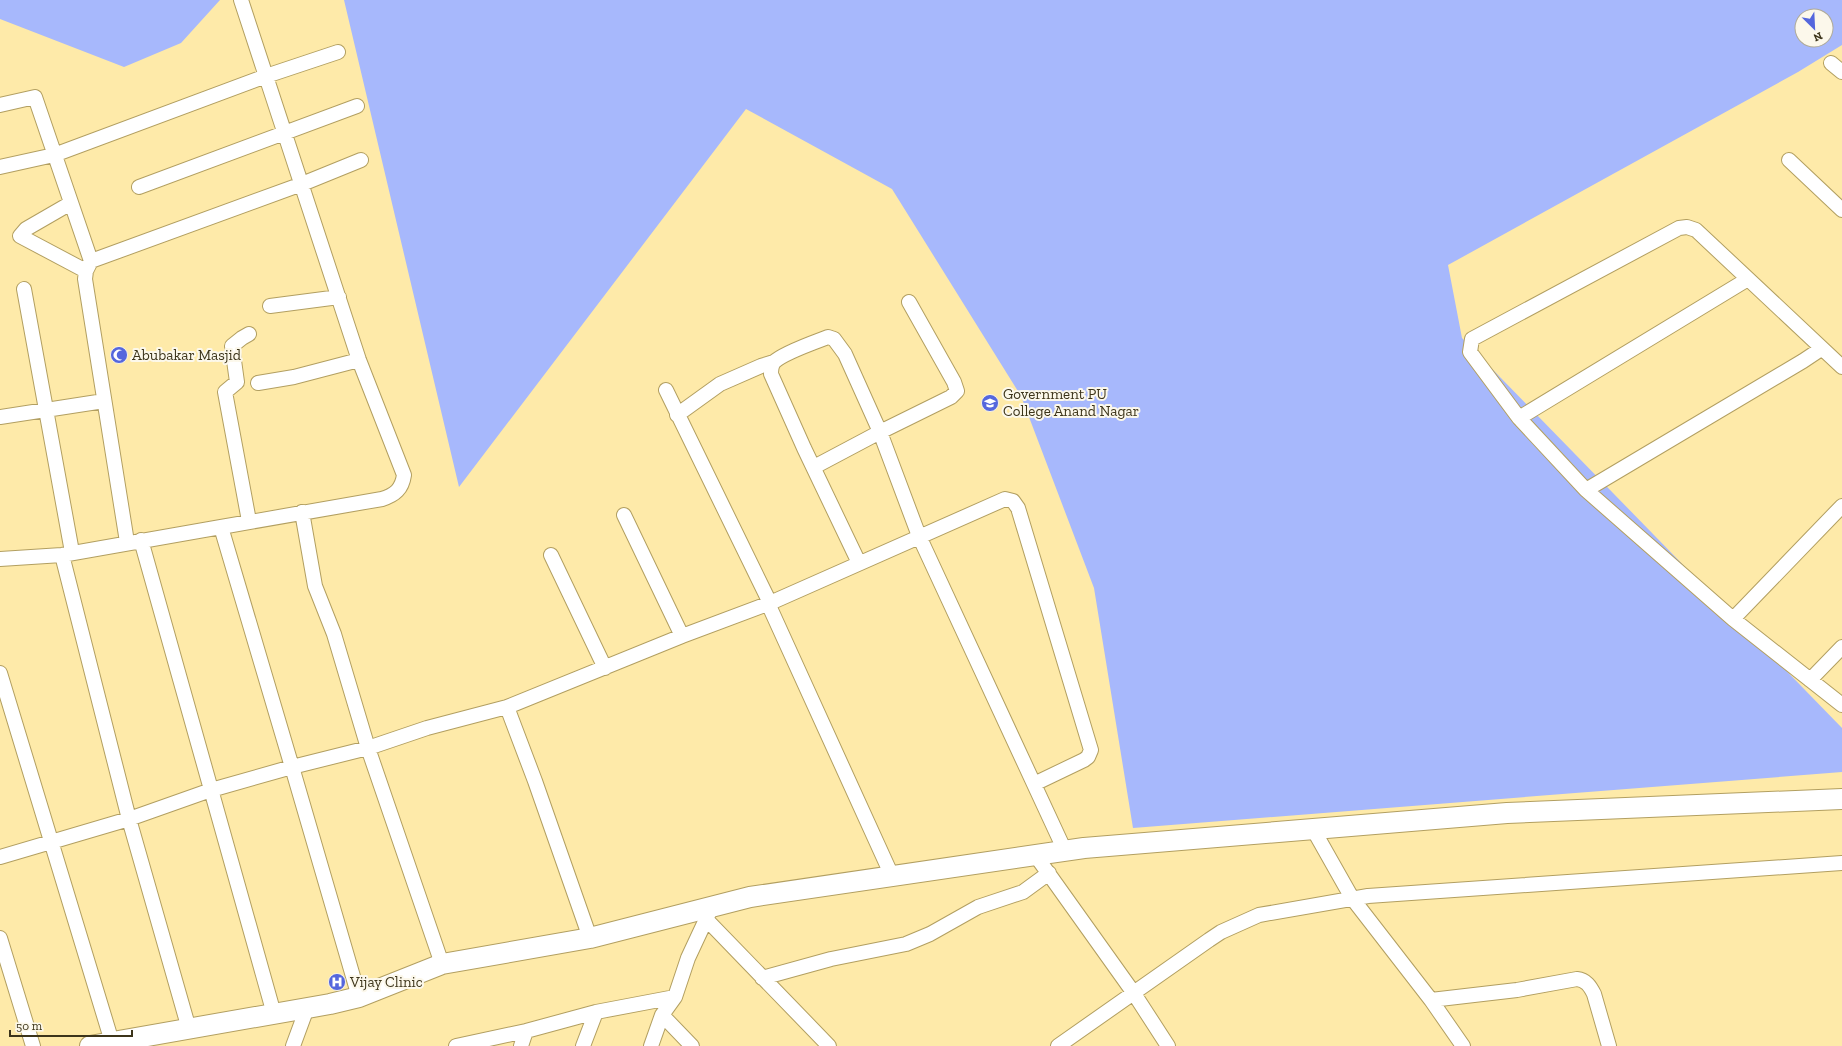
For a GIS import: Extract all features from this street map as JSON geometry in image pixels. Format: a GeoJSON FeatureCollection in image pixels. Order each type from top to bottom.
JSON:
{"type":"FeatureCollection","features":[{"type":"Feature","properties":{"kind":"street"},"geometry":{"type":"LineString","coordinates":[[0,559],[67,553],[382,499],[393,495],[403,482],[404,475],[358,360],[339,297],[241,0]]}},
{"type":"Feature","properties":{"kind":"street"},"geometry":{"type":"LineString","coordinates":[[0,167],[54,155],[266,76],[338,52]]}},
{"type":"Feature","properties":{"kind":"street"},"geometry":{"type":"LineString","coordinates":[[1831,63],[1842,72]]}},
{"type":"Feature","properties":{"kind":"street"},"geometry":{"type":"LineString","coordinates":[[0,105],[35,97],[71,203],[88,266],[85,279],[127,542]]}},
{"type":"Feature","properties":{"kind":"street"},"geometry":{"type":"LineString","coordinates":[[139,186],[358,106]]}},
{"type":"Feature","properties":{"kind":"street"},"geometry":{"type":"LineString","coordinates":[[71,203],[26,229],[20,236],[88,266],[361,160]]}},
{"type":"Feature","properties":{"kind":"street"},"geometry":{"type":"LineString","coordinates":[[1789,160],[1842,210]]}},
{"type":"Feature","properties":{"kind":"street"},"geometry":{"type":"LineString","coordinates":[[1842,367],[1821,349],[1696,230],[1687,227],[1679,228],[1472,339],[1470,352],[1519,418],[1586,490],[1733,619],[1842,705]]}},
{"type":"Feature","properties":{"kind":"street"},"geometry":{"type":"LineString","coordinates":[[1519,418],[1748,280]]}},
{"type":"Feature","properties":{"kind":"street"},"geometry":{"type":"LineString","coordinates":[[24,290],[46,410],[67,553],[129,819],[189,1029]]}},
{"type":"Feature","properties":{"kind":"street"},"geometry":{"type":"LineString","coordinates":[[270,306],[339,297]]}},
{"type":"Feature","properties":{"kind":"street"},"geometry":{"type":"LineString","coordinates":[[814,467],[951,397],[957,391],[954,382],[909,302]]}},
{"type":"Feature","properties":{"kind":"street"},"geometry":{"type":"LineString","coordinates":[[249,334],[232,346],[237,382],[225,392],[249,521]]}},
{"type":"Feature","properties":{"kind":"street"},"geometry":{"type":"LineString","coordinates":[[677,415],[720,384],[761,366],[774,362],[789,353],[816,341],[828,337],[834,339],[845,354],[880,432],[919,536],[1065,851]]}},
{"type":"Feature","properties":{"kind":"street"},"geometry":{"type":"LineString","coordinates":[[1586,490],[1803,362],[1821,349]]}},
{"type":"Feature","properties":{"kind":"street"},"geometry":{"type":"LineString","coordinates":[[258,383],[294,377],[358,360]]}},
{"type":"Feature","properties":{"kind":"street"},"geometry":{"type":"LineString","coordinates":[[774,362],[771,368],[771,374],[859,563]]}},
{"type":"Feature","properties":{"kind":"street"},"geometry":{"type":"LineString","coordinates":[[666,390],[770,603],[892,876]]}},
{"type":"Feature","properties":{"kind":"street"},"geometry":{"type":"LineString","coordinates":[[0,417],[104,401]]}},
{"type":"Feature","properties":{"kind":"street"},"geometry":{"type":"LineString","coordinates":[[0,857],[129,819],[211,790],[368,748],[427,728],[507,706],[682,636],[770,603],[1005,499],[1014,501],[1018,508],[1091,750],[1088,758],[1034,784]]}},
{"type":"Feature","properties":{"kind":"street"},"geometry":{"type":"LineString","coordinates":[[1733,619],[1842,506]]}},
{"type":"Feature","properties":{"kind":"street"},"geometry":{"type":"LineString","coordinates":[[302,512],[315,586],[334,634],[368,748],[442,964]]}},
{"type":"Feature","properties":{"kind":"street"},"geometry":{"type":"LineString","coordinates":[[624,515],[682,636]]}},
{"type":"Feature","properties":{"kind":"street"},"geometry":{"type":"LineString","coordinates":[[221,527],[359,997]]}},
{"type":"Feature","properties":{"kind":"street"},"geometry":{"type":"LineString","coordinates":[[141,540],[274,1014]]}},
{"type":"Feature","properties":{"kind":"street"},"geometry":{"type":"LineString","coordinates":[[551,554],[605,668]]}},
{"type":"Feature","properties":{"kind":"street"},"geometry":{"type":"LineString","coordinates":[[1810,680],[1842,647]]}},
{"type":"Feature","properties":{"kind":"street"},"geometry":{"type":"LineString","coordinates":[[0,674],[112,1042]]}},
{"type":"Feature","properties":{"kind":"street"},"geometry":{"type":"LineString","coordinates":[[507,706],[535,780],[590,938]]}},
{"type":"Feature","properties":{"kind":"street"},"geometry":{"type":"LineString","coordinates":[[90,1046],[307,1008],[359,997],[442,964],[590,938],[709,913],[750,897],[1065,851],[1507,813],[1842,799]]}},
{"type":"Feature","properties":{"kind":"street"},"geometry":{"type":"LineString","coordinates":[[1313,829],[1352,898],[1431,1000],[1463,1046]]}},
{"type":"Feature","properties":{"kind":"street"},"geometry":{"type":"LineString","coordinates":[[1036,856],[1133,992],[1168,1046]]}},
{"type":"Feature","properties":{"kind":"street"},"geometry":{"type":"LineString","coordinates":[[1058,1046],[1133,992],[1221,932],[1259,915],[1352,898],[1842,863]]}},
{"type":"Feature","properties":{"kind":"street"},"geometry":{"type":"LineString","coordinates":[[762,978],[831,959],[906,944],[930,934],[978,907],[1023,892],[1049,873]]}},
{"type":"Feature","properties":{"kind":"street"},"geometry":{"type":"LineString","coordinates":[[709,913],[762,978],[829,1046]]}},
{"type":"Feature","properties":{"kind":"street"},"geometry":{"type":"LineString","coordinates":[[651,1046],[662,1015],[675,997],[688,958],[709,913]]}},
{"type":"Feature","properties":{"kind":"street"},"geometry":{"type":"LineString","coordinates":[[0,938],[33,1046]]}},
{"type":"Feature","properties":{"kind":"street"},"geometry":{"type":"LineString","coordinates":[[1431,1000],[1517,990],[1576,979],[1582,980],[1591,988],[1594,994],[1609,1046]]}},
{"type":"Feature","properties":{"kind":"street"},"geometry":{"type":"LineString","coordinates":[[456,1046],[596,1012],[675,997]]}},
{"type":"Feature","properties":{"kind":"street"},"geometry":{"type":"LineString","coordinates":[[293,1046],[307,1008]]}},
{"type":"Feature","properties":{"kind":"street"},"geometry":{"type":"LineString","coordinates":[[583,1046],[596,1012]]}},
{"type":"Feature","properties":{"kind":"street"},"geometry":{"type":"LineString","coordinates":[[662,1015],[692,1046]]}},
{"type":"Feature","properties":{"kind":"street"},"geometry":{"type":"LineString","coordinates":[[521,1046],[526,1030]]}},
{"type":"Feature","properties":{"kind":"shaded area"},"geometry":{"type":"Polygon","coordinates":[[[0,0],[220,0],[181,43],[124,67],[0,19],[0,0]]]}},
{"type":"Feature","properties":{"kind":"shaded area"},"geometry":{"type":"Polygon","coordinates":[[[344,0],[1842,0],[1842,45],[1798,72],[1448,265],[1462,338],[1842,728],[1842,772],[1133,828],[1094,588],[1021,396],[892,189],[746,109],[459,487],[344,0]]]}},
{"type":"Feature","properties":{"kind":"place","name":"Abubakar Masjid"},"geometry":{"type":"Point","coordinates":[119,355]}},
{"type":"Feature","properties":{"kind":"place","name":"Government PU College Anand Nagar"},"geometry":{"type":"Point","coordinates":[990,403]}},
{"type":"Feature","properties":{"kind":"place","name":"Vijay Clinic"},"geometry":{"type":"Point","coordinates":[337,982]}}]}
